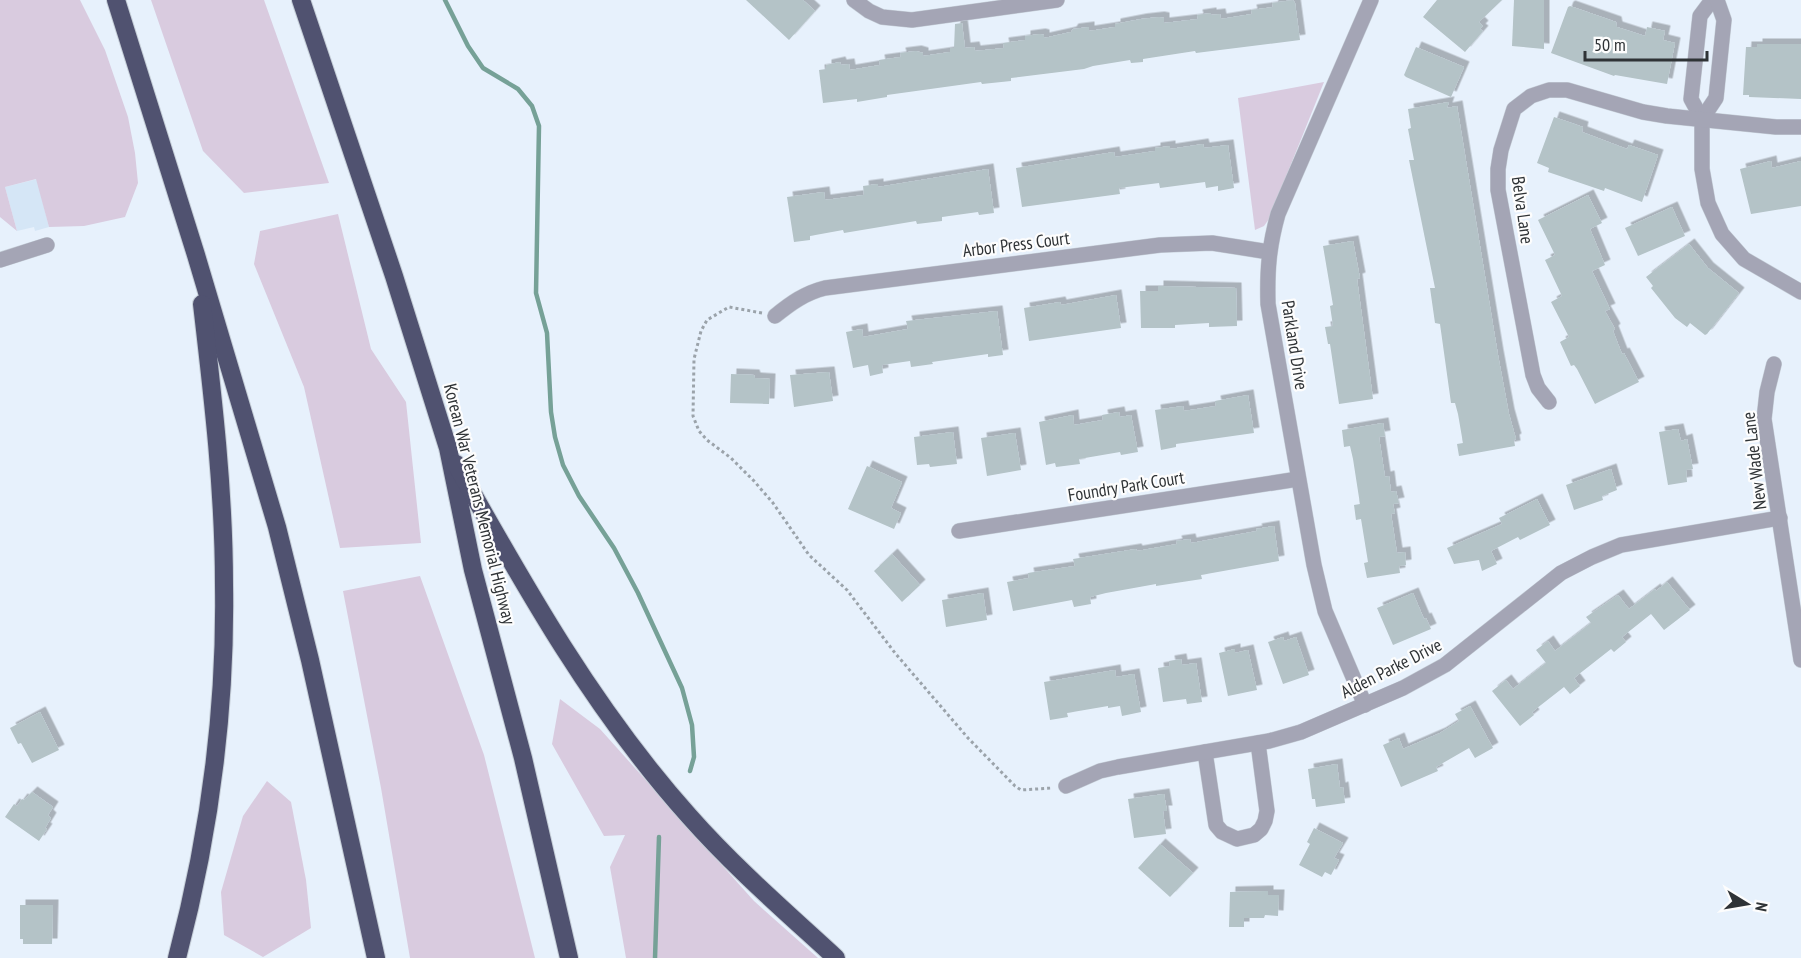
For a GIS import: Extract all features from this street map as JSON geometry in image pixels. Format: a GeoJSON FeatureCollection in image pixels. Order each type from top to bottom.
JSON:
{"type":"FeatureCollection","features":[{"type":"Feature","properties":{"kind":"highway"},"geometry":{"type":"LineString","coordinates":[[116,0],[196,255],[279,538],[312,672],[376,958]]}},
{"type":"Feature","properties":{"kind":"highway","name":"Korean War Veterans Memorial Highway"},"geometry":{"type":"LineString","coordinates":[[301,0],[394,276],[448,448],[473,570],[523,758],[569,958]]}},
{"type":"Feature","properties":{"kind":"highway"},"geometry":{"type":"LineString","coordinates":[[177,958],[201,854],[213,770],[219,710],[225,586],[217,433],[196,255]]}},
{"type":"Feature","properties":{"kind":"highway"},"geometry":{"type":"LineString","coordinates":[[448,448],[552,631],[612,721],[690,818],[737,866],[836,958]]}},
{"type":"Feature","properties":{"kind":"street"},"geometry":{"type":"LineString","coordinates":[[854,0],[882,17],[912,20],[1058,0]]}},
{"type":"Feature","properties":{"kind":"street","name":"Parkland Drive"},"geometry":{"type":"LineString","coordinates":[[1365,705],[1325,610],[1314,565],[1268,304],[1267,271],[1278,214],[1371,0]]}},
{"type":"Feature","properties":{"kind":"street"},"geometry":{"type":"LineString","coordinates":[[1712,0],[1700,16],[1690,99],[1702,119],[1702,169],[1708,203],[1722,234],[1744,258],[1801,292]]}},
{"type":"Feature","properties":{"kind":"street"},"geometry":{"type":"LineString","coordinates":[[1702,119],[1716,98],[1724,20],[1717,0]]}},
{"type":"Feature","properties":{"kind":"street","name":"Belva Lane"},"geometry":{"type":"LineString","coordinates":[[1549,402],[1538,388],[1533,375],[1498,190],[1500,150],[1514,109],[1532,96],[1549,90],[1567,90],[1643,112],[1801,128]]}},
{"type":"Feature","properties":{"kind":"street","name":"Arbor Press Court"},"geometry":{"type":"LineString","coordinates":[[775,316],[803,295],[825,288],[1160,245],[1212,243],[1269,252]]}},
{"type":"Feature","properties":{"kind":"street"},"geometry":{"type":"LineString","coordinates":[[0,260],[47,245]]}},
{"type":"Feature","properties":{"kind":"street","name":"New Wade Lane"},"geometry":{"type":"LineString","coordinates":[[1774,364],[1767,392],[1764,419],[1801,660]]}},
{"type":"Feature","properties":{"kind":"street","name":"Foundry Park Court"},"geometry":{"type":"LineString","coordinates":[[959,531],[1298,479]]}},
{"type":"Feature","properties":{"kind":"street","name":"Alden Parke Drive"},"geometry":{"type":"LineString","coordinates":[[1065,786],[1100,771],[1258,743],[1301,732],[1403,688],[1445,665],[1561,573],[1592,556],[1621,545],[1780,518]]}},
{"type":"Feature","properties":{"kind":"street"},"geometry":{"type":"LineString","coordinates":[[1205,752],[1216,825],[1228,837],[1245,838],[1261,829],[1267,811],[1258,743]]}},
{"type":"Feature","properties":{"kind":"path"},"geometry":{"type":"LineString","coordinates":[[775,316],[729,307],[707,320],[701,331],[694,359],[693,416],[699,430],[706,440],[731,458],[754,480],[809,555],[847,590],[895,653],[968,738],[1015,786],[1021,790],[1032,790],[1065,786]]}},
{"type":"Feature","properties":{"kind":"shaded area"},"geometry":{"type":"Polygon","coordinates":[[[0,0],[80,0],[105,50],[128,117],[138,183],[125,217],[84,226],[49,227],[36,179],[5,187],[17,231],[0,217],[0,0]]]}},
{"type":"Feature","properties":{"kind":"shaded area"},"geometry":{"type":"Polygon","coordinates":[[[151,0],[264,0],[329,183],[244,193],[203,151],[151,0]]]}},
{"type":"Feature","properties":{"kind":"shaded area"},"geometry":{"type":"Polygon","coordinates":[[[1324,82],[1269,219],[1264,226],[1255,230],[1238,98],[1324,82]]]}},
{"type":"Feature","properties":{"kind":"shaded area"},"geometry":{"type":"Polygon","coordinates":[[[37,179],[49,227],[35,231],[34,227],[17,231],[5,187],[37,179]]]}},
{"type":"Feature","properties":{"kind":"shaded area"},"geometry":{"type":"Polygon","coordinates":[[[338,214],[371,349],[406,402],[421,543],[340,548],[304,387],[254,264],[260,231],[338,214]]]}},
{"type":"Feature","properties":{"kind":"shaded area"},"geometry":{"type":"Polygon","coordinates":[[[420,576],[484,755],[535,958],[410,958],[381,788],[343,591],[420,576]]]}},
{"type":"Feature","properties":{"kind":"shaded area"},"geometry":{"type":"Polygon","coordinates":[[[560,699],[600,729],[754,901],[818,958],[626,958],[610,867],[625,835],[604,836],[552,744],[560,699]]]}},
{"type":"Feature","properties":{"kind":"shaded area"},"geometry":{"type":"Polygon","coordinates":[[[267,781],[291,802],[306,880],[311,928],[263,957],[224,935],[221,892],[243,816],[267,781]]]}},
{"type":"Feature","properties":{"kind":"building"},"geometry":{"type":"Polygon","coordinates":[[[746,0],[803,0],[815,11],[789,40],[746,0]]]}},
{"type":"Feature","properties":{"kind":"building"},"geometry":{"type":"Polygon","coordinates":[[[1293,0],[1300,40],[1196,53],[1195,51],[1143,59],[1143,62],[1131,63],[1130,60],[1084,69],[1011,78],[1011,81],[982,84],[981,82],[887,95],[887,97],[857,102],[857,99],[823,103],[819,70],[826,69],[826,65],[840,62],[841,65],[849,64],[850,70],[880,65],[879,60],[901,57],[900,53],[916,51],[923,53],[923,56],[950,52],[950,48],[954,48],[955,24],[962,23],[965,48],[974,47],[975,51],[1004,48],[1003,43],[1025,40],[1025,36],[1040,34],[1044,35],[1044,38],[1071,32],[1073,29],[1089,27],[1089,31],[1115,27],[1115,24],[1141,19],[1159,17],[1164,18],[1164,23],[1198,19],[1197,15],[1211,13],[1211,15],[1220,14],[1221,19],[1252,14],[1251,10],[1273,7],[1272,3],[1293,0]]]}},
{"type":"Feature","properties":{"kind":"building"},"geometry":{"type":"Polygon","coordinates":[[[1437,0],[1502,0],[1479,22],[1483,26],[1480,29],[1483,31],[1465,52],[1423,17],[1437,0]]]}},
{"type":"Feature","properties":{"kind":"building"},"geometry":{"type":"Polygon","coordinates":[[[1514,0],[1544,0],[1544,49],[1512,46],[1514,0]]]}},
{"type":"Feature","properties":{"kind":"building"},"geometry":{"type":"Polygon","coordinates":[[[1570,6],[1616,22],[1617,27],[1645,36],[1647,27],[1665,31],[1663,40],[1675,43],[1667,84],[1614,76],[1551,53],[1570,6]]]}},
{"type":"Feature","properties":{"kind":"building"},"geometry":{"type":"Polygon","coordinates":[[[1757,44],[1801,44],[1801,99],[1743,95],[1746,47],[1757,47],[1757,44]]]}},
{"type":"Feature","properties":{"kind":"building"},"geometry":{"type":"Polygon","coordinates":[[[1416,47],[1464,67],[1451,97],[1404,75],[1416,47]]]}},
{"type":"Feature","properties":{"kind":"building"},"geometry":{"type":"Polygon","coordinates":[[[1449,102],[1447,108],[1457,106],[1498,355],[1516,439],[1514,440],[1515,446],[1459,456],[1457,444],[1463,443],[1455,403],[1451,403],[1440,324],[1435,323],[1430,288],[1435,288],[1409,160],[1414,160],[1408,129],[1411,128],[1408,109],[1449,102]]]}},
{"type":"Feature","properties":{"kind":"building"},"geometry":{"type":"Polygon","coordinates":[[[1554,117],[1583,127],[1582,132],[1627,149],[1629,145],[1658,155],[1642,202],[1605,188],[1604,191],[1548,172],[1549,168],[1537,163],[1554,117]]]}},
{"type":"Feature","properties":{"kind":"building"},"geometry":{"type":"Polygon","coordinates":[[[1203,144],[1204,148],[1228,145],[1234,188],[1218,191],[1218,186],[1206,188],[1205,182],[1160,188],[1159,183],[1119,188],[1120,194],[1022,207],[1016,168],[1114,152],[1115,157],[1155,151],[1155,148],[1170,146],[1170,149],[1203,144]]]}},
{"type":"Feature","properties":{"kind":"building"},"geometry":{"type":"Polygon","coordinates":[[[1771,161],[1772,168],[1801,161],[1801,206],[1751,214],[1740,169],[1771,161]]]}},
{"type":"Feature","properties":{"kind":"building"},"geometry":{"type":"Polygon","coordinates":[[[988,169],[994,213],[979,215],[978,212],[942,217],[942,221],[917,224],[916,221],[844,233],[843,230],[810,236],[810,240],[794,242],[787,197],[824,192],[825,200],[864,195],[863,186],[878,184],[878,187],[988,169]]]}},
{"type":"Feature","properties":{"kind":"building"},"geometry":{"type":"Polygon","coordinates":[[[1588,195],[1602,223],[1590,229],[1605,265],[1592,271],[1610,309],[1605,311],[1615,329],[1613,331],[1622,354],[1624,353],[1639,382],[1595,404],[1577,369],[1574,365],[1571,366],[1560,342],[1569,337],[1551,302],[1562,296],[1545,260],[1555,255],[1538,220],[1588,195]]]}},
{"type":"Feature","properties":{"kind":"building"},"geometry":{"type":"Polygon","coordinates":[[[1672,207],[1685,236],[1638,256],[1625,228],[1672,207]]]}},
{"type":"Feature","properties":{"kind":"building"},"geometry":{"type":"Polygon","coordinates":[[[1353,241],[1360,278],[1357,279],[1373,399],[1339,404],[1330,344],[1328,344],[1325,327],[1333,326],[1330,306],[1333,305],[1323,246],[1353,241]]]}},
{"type":"Feature","properties":{"kind":"building"},"geometry":{"type":"Polygon","coordinates":[[[1689,244],[1708,268],[1739,293],[1705,335],[1690,323],[1687,327],[1675,318],[1651,288],[1653,286],[1646,277],[1689,244]]]}},
{"type":"Feature","properties":{"kind":"building"},"geometry":{"type":"Polygon","coordinates":[[[1158,286],[1236,288],[1237,326],[1209,327],[1209,323],[1175,325],[1175,328],[1141,328],[1140,291],[1158,291],[1158,286]]]}},
{"type":"Feature","properties":{"kind":"building"},"geometry":{"type":"Polygon","coordinates":[[[1116,295],[1121,328],[1029,341],[1024,308],[1060,302],[1061,305],[1116,295]]]}},
{"type":"Feature","properties":{"kind":"building"},"geometry":{"type":"Polygon","coordinates":[[[997,311],[1003,355],[988,357],[988,354],[911,367],[910,361],[882,365],[883,373],[870,376],[868,365],[853,368],[846,332],[862,329],[863,337],[908,329],[906,321],[997,311]]]}},
{"type":"Feature","properties":{"kind":"building"},"geometry":{"type":"Polygon","coordinates":[[[829,372],[833,401],[794,407],[790,375],[829,372]]]}},
{"type":"Feature","properties":{"kind":"building"},"geometry":{"type":"Polygon","coordinates":[[[731,374],[754,375],[755,378],[770,379],[769,404],[730,403],[731,374]]]}},
{"type":"Feature","properties":{"kind":"building"},"geometry":{"type":"Polygon","coordinates":[[[1248,395],[1254,433],[1176,444],[1176,447],[1161,450],[1155,410],[1183,406],[1184,411],[1216,406],[1215,401],[1248,395]]]}},
{"type":"Feature","properties":{"kind":"building"},"geometry":{"type":"Polygon","coordinates":[[[1119,412],[1120,417],[1131,415],[1138,452],[1121,455],[1120,452],[1079,459],[1080,464],[1056,467],[1055,463],[1046,465],[1039,422],[1073,415],[1074,425],[1103,420],[1102,415],[1119,412]]]}},
{"type":"Feature","properties":{"kind":"building"},"geometry":{"type":"Polygon","coordinates":[[[1383,423],[1385,436],[1379,437],[1385,477],[1389,476],[1391,492],[1396,491],[1399,503],[1393,504],[1395,513],[1391,514],[1397,553],[1405,552],[1406,565],[1399,566],[1400,573],[1367,578],[1364,563],[1368,562],[1361,519],[1356,520],[1354,505],[1360,504],[1353,459],[1350,446],[1344,447],[1342,430],[1383,423]]]}},
{"type":"Feature","properties":{"kind":"building"},"geometry":{"type":"Polygon","coordinates":[[[1678,429],[1681,441],[1687,439],[1693,469],[1686,470],[1687,482],[1668,485],[1659,432],[1678,429]]]}},
{"type":"Feature","properties":{"kind":"building"},"geometry":{"type":"Polygon","coordinates":[[[953,432],[957,464],[930,467],[929,464],[917,465],[914,437],[953,432]]]}},
{"type":"Feature","properties":{"kind":"building"},"geometry":{"type":"Polygon","coordinates":[[[1015,433],[1021,470],[987,476],[981,438],[1015,433]]]}},
{"type":"Feature","properties":{"kind":"building"},"geometry":{"type":"Polygon","coordinates":[[[867,466],[902,482],[891,508],[901,513],[894,529],[848,509],[867,466]]]}},
{"type":"Feature","properties":{"kind":"building"},"geometry":{"type":"Polygon","coordinates":[[[1611,469],[1617,490],[1602,496],[1603,500],[1574,510],[1566,485],[1611,469]]]}},
{"type":"Feature","properties":{"kind":"building"},"geometry":{"type":"Polygon","coordinates":[[[1537,499],[1550,525],[1520,540],[1518,537],[1491,551],[1497,564],[1482,571],[1479,560],[1454,564],[1447,548],[1502,524],[1499,518],[1537,499]]]}},
{"type":"Feature","properties":{"kind":"building"},"geometry":{"type":"Polygon","coordinates":[[[1274,526],[1279,561],[1201,575],[1202,579],[1106,593],[1090,597],[1091,604],[1074,607],[1072,600],[1013,611],[1007,582],[1029,578],[1028,573],[1075,566],[1073,559],[1136,549],[1137,551],[1177,544],[1176,541],[1190,539],[1191,543],[1274,526]]]}},
{"type":"Feature","properties":{"kind":"building"},"geometry":{"type":"Polygon","coordinates":[[[892,554],[920,585],[902,602],[874,571],[892,554]]]}},
{"type":"Feature","properties":{"kind":"building"},"geometry":{"type":"Polygon","coordinates":[[[1667,582],[1690,610],[1664,630],[1651,614],[1622,637],[1626,642],[1614,652],[1611,649],[1574,678],[1580,686],[1570,694],[1564,687],[1532,712],[1534,715],[1520,726],[1492,691],[1506,680],[1513,689],[1546,663],[1536,650],[1548,641],[1555,651],[1591,623],[1586,617],[1618,595],[1629,609],[1667,582]]]}},
{"type":"Feature","properties":{"kind":"building"},"geometry":{"type":"Polygon","coordinates":[[[983,593],[987,620],[946,627],[942,600],[983,593]]]}},
{"type":"Feature","properties":{"kind":"building"},"geometry":{"type":"Polygon","coordinates":[[[1413,593],[1431,629],[1393,645],[1377,608],[1413,593]]]}},
{"type":"Feature","properties":{"kind":"building"},"geometry":{"type":"Polygon","coordinates":[[[1283,637],[1284,641],[1296,637],[1309,675],[1283,684],[1268,642],[1283,637]]]}},
{"type":"Feature","properties":{"kind":"building"},"geometry":{"type":"Polygon","coordinates":[[[1235,649],[1235,653],[1248,650],[1257,690],[1228,696],[1219,653],[1235,649]]]}},
{"type":"Feature","properties":{"kind":"building"},"geometry":{"type":"Polygon","coordinates":[[[1181,659],[1182,665],[1196,663],[1202,702],[1187,704],[1186,699],[1163,702],[1158,668],[1170,666],[1169,661],[1181,659]]]}},
{"type":"Feature","properties":{"kind":"building"},"geometry":{"type":"Polygon","coordinates":[[[1115,670],[1116,677],[1134,674],[1141,712],[1122,716],[1120,706],[1108,708],[1108,706],[1067,713],[1068,717],[1050,720],[1044,682],[1115,670]]]}},
{"type":"Feature","properties":{"kind":"building"},"geometry":{"type":"Polygon","coordinates":[[[1470,706],[1493,748],[1475,758],[1469,748],[1436,767],[1438,771],[1401,787],[1383,745],[1399,738],[1403,749],[1440,733],[1459,721],[1455,714],[1470,706]]]}},
{"type":"Feature","properties":{"kind":"building"},"geometry":{"type":"Polygon","coordinates":[[[40,712],[59,750],[32,763],[10,728],[40,712]]]}},
{"type":"Feature","properties":{"kind":"building"},"geometry":{"type":"Polygon","coordinates":[[[1337,764],[1340,788],[1343,787],[1345,803],[1316,807],[1315,799],[1312,799],[1308,769],[1337,764]]]}},
{"type":"Feature","properties":{"kind":"building"},"geometry":{"type":"Polygon","coordinates":[[[32,792],[53,807],[48,815],[51,818],[45,828],[47,829],[39,841],[5,817],[14,804],[17,806],[32,792]]]}},
{"type":"Feature","properties":{"kind":"building"},"geometry":{"type":"Polygon","coordinates":[[[1164,794],[1167,811],[1163,811],[1166,834],[1134,838],[1128,799],[1164,794]]]}},
{"type":"Feature","properties":{"kind":"building"},"geometry":{"type":"Polygon","coordinates":[[[1314,828],[1343,843],[1334,858],[1339,860],[1331,875],[1325,872],[1322,877],[1299,865],[1310,844],[1307,842],[1314,828]]]}},
{"type":"Feature","properties":{"kind":"building"},"geometry":{"type":"Polygon","coordinates":[[[1160,844],[1193,873],[1170,897],[1138,868],[1160,844]]]}},
{"type":"Feature","properties":{"kind":"building"},"geometry":{"type":"Polygon","coordinates":[[[1268,891],[1268,895],[1279,895],[1278,916],[1244,918],[1244,927],[1229,927],[1230,892],[1268,891]]]}},
{"type":"Feature","properties":{"kind":"building"},"geometry":{"type":"Polygon","coordinates":[[[20,905],[53,905],[52,944],[23,944],[23,939],[20,939],[20,905]]]}},
{"type":"Feature","properties":{"kind":"waterway"},"geometry":{"type":"LineString","coordinates":[[445,0],[468,46],[483,68],[518,89],[532,106],[539,126],[536,293],[547,333],[551,412],[555,437],[563,465],[579,496],[614,548],[638,593],[682,688],[692,725],[694,757],[690,771]]}},
{"type":"Feature","properties":{"kind":"waterway"},"geometry":{"type":"LineString","coordinates":[[655,958],[659,837]]}}]}
